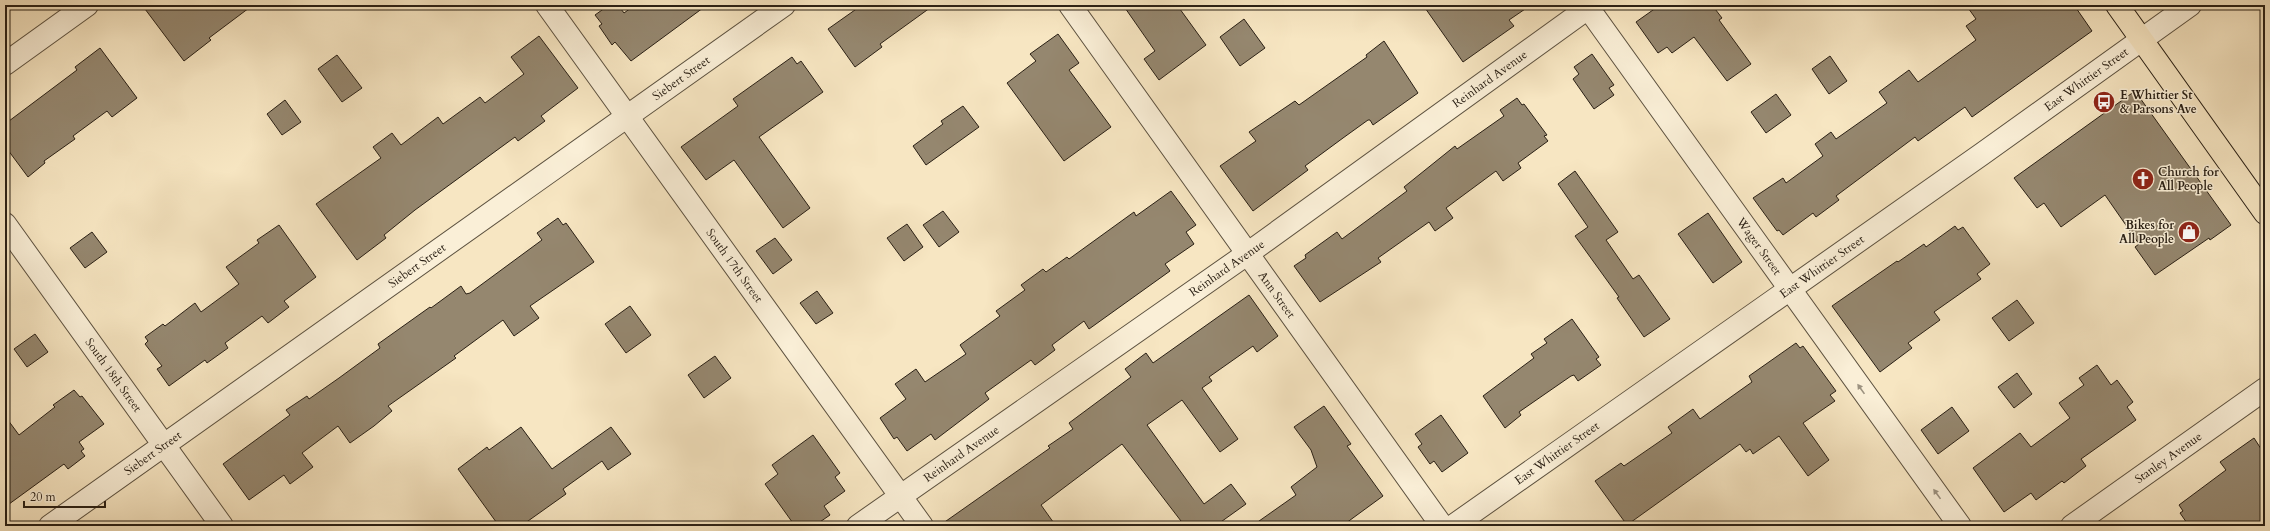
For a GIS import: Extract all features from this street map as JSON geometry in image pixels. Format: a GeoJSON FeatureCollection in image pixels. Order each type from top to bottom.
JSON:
{"type":"FeatureCollection","features":[{"type":"Feature","properties":{"kind":"main road"},"geometry":{"type":"LineString","coordinates":[[2117,5],[2265,213]]}},
{"type":"Feature","properties":{"kind":"street"},"geometry":{"type":"LineString","coordinates":[[5,64],[87,5]]}},
{"type":"Feature","properties":{"kind":"street","name":"South 17th Street"},"geometry":{"type":"LineString","coordinates":[[547,5],[922,526]]}},
{"type":"Feature","properties":{"kind":"street","name":"Siebert Street"},"geometry":{"type":"LineString","coordinates":[[50,526],[784,5]]}},
{"type":"Feature","properties":{"kind":"street","name":"Ann Street"},"geometry":{"type":"LineString","coordinates":[[1070,5],[1442,526]]}},
{"type":"Feature","properties":{"kind":"street","name":"East Whittier Street"},"geometry":{"type":"LineString","coordinates":[[1453,526],[1982,154],[2190,5]]}},
{"type":"Feature","properties":{"kind":"street","name":"Reinhard Avenue"},"geometry":{"type":"LineString","coordinates":[[858,526],[1247,254],[1589,6]]}},
{"type":"Feature","properties":{"kind":"street","name":"Wager Street"},"geometry":{"type":"LineString","coordinates":[[1589,6],[1960,526]]}},
{"type":"Feature","properties":{"kind":"street","name":"South 18th Street"},"geometry":{"type":"LineString","coordinates":[[5,224],[222,526]]}},
{"type":"Feature","properties":{"kind":"street","name":"Stanley Avenue"},"geometry":{"type":"LineString","coordinates":[[2072,526],[2265,390]]}},
{"type":"Feature","properties":{"kind":"building"},"geometry":{"type":"Polygon","coordinates":[[[142,5],[253,5],[209,38],[211,40],[184,61],[142,5]]]}},
{"type":"Feature","properties":{"kind":"building"},"geometry":{"type":"Polygon","coordinates":[[[609,5],[618,5],[624,13],[635,5],[707,5],[631,61],[615,42],[612,45],[599,26],[602,24],[595,15],[609,5]]]}},
{"type":"Feature","properties":{"kind":"building"},"geometry":{"type":"Polygon","coordinates":[[[862,5],[934,5],[880,44],[882,47],[855,67],[828,29],[862,5]]]}},
{"type":"Feature","properties":{"kind":"building"},"geometry":{"type":"Polygon","coordinates":[[[1123,5],[1177,5],[1206,45],[1159,80],[1144,59],[1155,51],[1123,5]]]}},
{"type":"Feature","properties":{"kind":"building"},"geometry":{"type":"Polygon","coordinates":[[[1423,5],[1531,5],[1509,20],[1514,26],[1463,62],[1423,5]]]}},
{"type":"Feature","properties":{"kind":"building"},"geometry":{"type":"Polygon","coordinates":[[[1660,5],[1712,5],[1722,18],[1719,20],[1751,64],[1727,81],[1694,37],[1672,53],[1667,47],[1658,53],[1636,22],[1660,5]]]}},
{"type":"Feature","properties":{"kind":"building"},"geometry":{"type":"Polygon","coordinates":[[[1966,5],[2074,5],[2092,31],[1972,117],[1965,107],[1918,141],[1915,137],[1836,196],[1839,200],[1816,217],[1813,213],[1783,235],[1779,230],[1777,231],[1753,198],[1783,178],[1786,183],[1823,156],[1815,144],[1831,132],[1836,139],[1887,103],[1879,92],[1909,70],[1918,82],[1976,40],[1966,26],[1976,19],[1966,5]]]}},
{"type":"Feature","properties":{"kind":"building"},"geometry":{"type":"Polygon","coordinates":[[[1244,19],[1265,48],[1240,66],[1220,37],[1244,19]]]}},
{"type":"Feature","properties":{"kind":"building"},"geometry":{"type":"Polygon","coordinates":[[[1058,34],[1079,63],[1069,70],[1111,127],[1064,161],[1007,83],[1036,61],[1030,54],[1058,34]]]}},
{"type":"Feature","properties":{"kind":"building"},"geometry":{"type":"Polygon","coordinates":[[[539,36],[578,88],[541,116],[545,121],[518,141],[515,137],[415,210],[384,235],[386,238],[357,260],[316,204],[381,158],[373,147],[392,133],[401,145],[438,117],[443,124],[480,97],[485,103],[524,74],[511,57],[539,36]]]}},
{"type":"Feature","properties":{"kind":"building"},"geometry":{"type":"Polygon","coordinates":[[[1384,41],[1418,93],[1373,125],[1370,120],[1368,120],[1305,166],[1308,170],[1253,211],[1220,166],[1256,141],[1249,132],[1295,101],[1299,105],[1367,57],[1366,55],[1384,41]]]}},
{"type":"Feature","properties":{"kind":"building"},"geometry":{"type":"Polygon","coordinates":[[[100,48],[137,98],[112,117],[107,111],[73,136],[75,139],[44,161],[45,163],[28,177],[5,146],[5,124],[77,70],[75,67],[100,48]]]}},
{"type":"Feature","properties":{"kind":"building"},"geometry":{"type":"Polygon","coordinates":[[[1592,54],[1614,85],[1609,88],[1614,95],[1594,109],[1573,79],[1579,74],[1574,67],[1592,54]]]}},
{"type":"Feature","properties":{"kind":"building"},"geometry":{"type":"Polygon","coordinates":[[[337,55],[362,88],[342,102],[318,69],[337,55]]]}},
{"type":"Feature","properties":{"kind":"building"},"geometry":{"type":"Polygon","coordinates":[[[1830,56],[1847,81],[1829,94],[1812,69],[1830,56]]]}},
{"type":"Feature","properties":{"kind":"building"},"geometry":{"type":"Polygon","coordinates":[[[792,57],[797,64],[801,61],[823,92],[759,137],[810,208],[783,228],[734,160],[706,180],[681,147],[738,106],[733,99],[792,57]]]}},
{"type":"Feature","properties":{"kind":"building"},"geometry":{"type":"Polygon","coordinates":[[[2135,91],[2231,225],[2210,240],[2209,238],[2155,275],[2135,247],[2139,244],[2105,195],[2061,227],[2044,203],[2037,208],[2014,178],[2135,91]]]}},
{"type":"Feature","properties":{"kind":"building"},"geometry":{"type":"Polygon","coordinates":[[[1776,94],[1791,115],[1766,133],[1751,112],[1776,94]]]}},
{"type":"Feature","properties":{"kind":"building"},"geometry":{"type":"Polygon","coordinates":[[[1517,98],[1522,105],[1524,104],[1547,135],[1544,136],[1548,141],[1518,163],[1521,168],[1503,181],[1496,171],[1446,208],[1453,218],[1435,231],[1429,222],[1378,258],[1381,262],[1320,302],[1294,266],[1306,258],[1305,255],[1337,232],[1342,239],[1407,191],[1404,187],[1455,146],[1457,149],[1504,116],[1500,110],[1517,98]]]}},
{"type":"Feature","properties":{"kind":"building"},"geometry":{"type":"Polygon","coordinates":[[[285,100],[301,122],[282,135],[267,114],[285,100]]]}},
{"type":"Feature","properties":{"kind":"building"},"geometry":{"type":"Polygon","coordinates":[[[963,106],[979,127],[926,165],[913,146],[943,124],[941,121],[963,106]]]}},
{"type":"Feature","properties":{"kind":"building"},"geometry":{"type":"Polygon","coordinates":[[[1575,171],[1618,232],[1606,240],[1633,279],[1639,275],[1670,319],[1644,337],[1617,298],[1619,297],[1575,236],[1588,227],[1558,184],[1575,171]]]}},
{"type":"Feature","properties":{"kind":"building"},"geometry":{"type":"Polygon","coordinates":[[[1171,191],[1196,225],[1186,232],[1194,244],[1165,264],[1170,271],[1089,329],[1084,321],[1052,345],[1055,350],[1035,365],[1031,360],[985,393],[989,399],[935,440],[931,434],[907,451],[897,437],[894,439],[880,418],[906,399],[895,384],[916,369],[925,382],[966,354],[960,345],[1000,316],[996,311],[1025,290],[1021,285],[1043,269],[1046,272],[1067,257],[1069,259],[1134,212],[1136,216],[1171,191]]]}},
{"type":"Feature","properties":{"kind":"building"},"geometry":{"type":"Polygon","coordinates":[[[943,211],[959,232],[939,247],[923,225],[943,211]]]}},
{"type":"Feature","properties":{"kind":"building"},"geometry":{"type":"Polygon","coordinates":[[[1708,213],[1742,262],[1713,283],[1678,234],[1708,213]]]}},
{"type":"Feature","properties":{"kind":"building"},"geometry":{"type":"Polygon","coordinates":[[[558,218],[563,225],[566,223],[594,262],[530,306],[539,318],[514,336],[503,320],[454,356],[456,358],[388,406],[392,411],[374,426],[350,443],[338,426],[302,453],[313,467],[290,484],[284,475],[249,500],[223,464],[290,415],[286,410],[307,396],[309,399],[339,378],[380,348],[378,344],[430,307],[431,308],[461,286],[466,294],[470,293],[542,240],[537,233],[558,218]]]}},
{"type":"Feature","properties":{"kind":"building"},"geometry":{"type":"Polygon","coordinates":[[[907,224],[923,247],[904,261],[887,238],[907,224]]]}},
{"type":"Feature","properties":{"kind":"building"},"geometry":{"type":"Polygon","coordinates":[[[279,225],[316,277],[284,301],[289,307],[268,323],[262,316],[225,343],[228,348],[207,363],[205,360],[169,386],[157,369],[162,366],[145,344],[148,341],[145,337],[163,324],[165,326],[195,303],[201,312],[239,284],[226,267],[259,243],[257,240],[279,225]]]}},
{"type":"Feature","properties":{"kind":"building"},"geometry":{"type":"Polygon","coordinates":[[[1955,226],[1958,230],[1963,227],[1990,264],[1977,274],[1981,279],[1934,312],[1940,320],[1908,343],[1912,348],[1880,372],[1832,306],[1897,261],[1898,262],[1924,244],[1926,247],[1955,226]]]}},
{"type":"Feature","properties":{"kind":"building"},"geometry":{"type":"Polygon","coordinates":[[[92,232],[107,252],[85,268],[70,248],[92,232]]]}},
{"type":"Feature","properties":{"kind":"building"},"geometry":{"type":"Polygon","coordinates":[[[775,238],[792,260],[773,274],[756,251],[775,238]]]}},
{"type":"Feature","properties":{"kind":"building"},"geometry":{"type":"Polygon","coordinates":[[[817,291],[833,313],[816,324],[800,303],[817,291]]]}},
{"type":"Feature","properties":{"kind":"building"},"geometry":{"type":"Polygon","coordinates":[[[1249,295],[1278,336],[1257,352],[1253,346],[1209,377],[1212,381],[1202,388],[1238,439],[1220,452],[1182,400],[1147,425],[1204,504],[1231,484],[1246,504],[1218,524],[1219,526],[1174,526],[1181,521],[1122,444],[1041,505],[1056,526],[939,526],[1050,448],[1048,446],[1073,429],[1069,423],[1131,377],[1125,369],[1146,353],[1153,363],[1249,295]]]}},
{"type":"Feature","properties":{"kind":"building"},"geometry":{"type":"Polygon","coordinates":[[[2017,300],[2034,323],[2009,341],[1992,318],[2017,300]]]}},
{"type":"Feature","properties":{"kind":"building"},"geometry":{"type":"Polygon","coordinates":[[[630,306],[651,335],[626,353],[605,324],[630,306]]]}},
{"type":"Feature","properties":{"kind":"building"},"geometry":{"type":"Polygon","coordinates":[[[1572,319],[1599,357],[1596,359],[1601,365],[1578,381],[1574,375],[1571,376],[1519,412],[1521,415],[1505,428],[1483,396],[1534,358],[1531,354],[1547,343],[1544,339],[1572,319]]]}},
{"type":"Feature","properties":{"kind":"building"},"geometry":{"type":"Polygon","coordinates":[[[35,334],[48,352],[27,367],[14,349],[35,334]]]}},
{"type":"Feature","properties":{"kind":"building"},"geometry":{"type":"Polygon","coordinates":[[[1796,343],[1800,348],[1803,346],[1836,391],[1830,395],[1835,401],[1803,423],[1829,460],[1808,476],[1779,436],[1753,454],[1750,449],[1746,452],[1740,444],[1627,525],[1595,481],[1621,463],[1624,466],[1672,433],[1668,427],[1693,409],[1700,419],[1752,382],[1749,376],[1796,343]]]}},
{"type":"Feature","properties":{"kind":"building"},"geometry":{"type":"Polygon","coordinates":[[[715,356],[731,378],[704,398],[688,375],[715,356]]]}},
{"type":"Feature","properties":{"kind":"building"},"geometry":{"type":"Polygon","coordinates":[[[2097,365],[2111,385],[2117,380],[2133,402],[2127,407],[2136,420],[2081,459],[2086,466],[2064,483],[2062,481],[2036,500],[2031,493],[2004,512],[1973,468],[2020,433],[2031,447],[2070,418],[2059,403],[2084,385],[2079,378],[2097,365]]]}},
{"type":"Feature","properties":{"kind":"building"},"geometry":{"type":"Polygon","coordinates":[[[2017,373],[2032,394],[2014,408],[1998,387],[2017,373]]]}},
{"type":"Feature","properties":{"kind":"building"},"geometry":{"type":"Polygon","coordinates":[[[74,390],[80,397],[82,396],[104,424],[79,442],[84,449],[81,451],[85,456],[68,469],[64,464],[5,507],[5,416],[19,435],[55,407],[53,405],[74,390]]]}},
{"type":"Feature","properties":{"kind":"building"},"geometry":{"type":"Polygon","coordinates":[[[1324,406],[1351,444],[1347,446],[1383,496],[1342,526],[1252,526],[1296,495],[1291,487],[1317,467],[1311,450],[1294,427],[1324,406]]]}},
{"type":"Feature","properties":{"kind":"building"},"geometry":{"type":"Polygon","coordinates":[[[1952,407],[1969,431],[1938,454],[1921,430],[1952,407]]]}},
{"type":"Feature","properties":{"kind":"building"},"geometry":{"type":"Polygon","coordinates":[[[1441,415],[1468,453],[1442,472],[1434,461],[1430,464],[1418,447],[1422,444],[1415,434],[1441,415]]]}},
{"type":"Feature","properties":{"kind":"building"},"geometry":{"type":"Polygon","coordinates":[[[521,427],[552,469],[611,427],[631,454],[608,470],[602,461],[563,489],[566,494],[521,526],[499,526],[458,469],[487,447],[489,450],[521,427]]]}},
{"type":"Feature","properties":{"kind":"building"},"geometry":{"type":"Polygon","coordinates":[[[813,435],[840,473],[835,477],[845,491],[824,506],[830,515],[814,526],[795,526],[765,484],[778,474],[772,465],[813,435]]]}},
{"type":"Feature","properties":{"kind":"building"},"geometry":{"type":"Polygon","coordinates":[[[2254,438],[2265,455],[2265,526],[2189,526],[2180,513],[2183,511],[2179,505],[2226,470],[2220,462],[2254,438]]]}},
{"type":"Feature","properties":{"kind":"place","name":"E Whittier St & Parsons Ave"},"geometry":{"type":"Point","coordinates":[2104,102]}},
{"type":"Feature","properties":{"kind":"place","name":"Church for All People"},"geometry":{"type":"Point","coordinates":[2143,179]}},
{"type":"Feature","properties":{"kind":"place","name":"Bikes for All People"},"geometry":{"type":"Point","coordinates":[2189,232]}}]}
